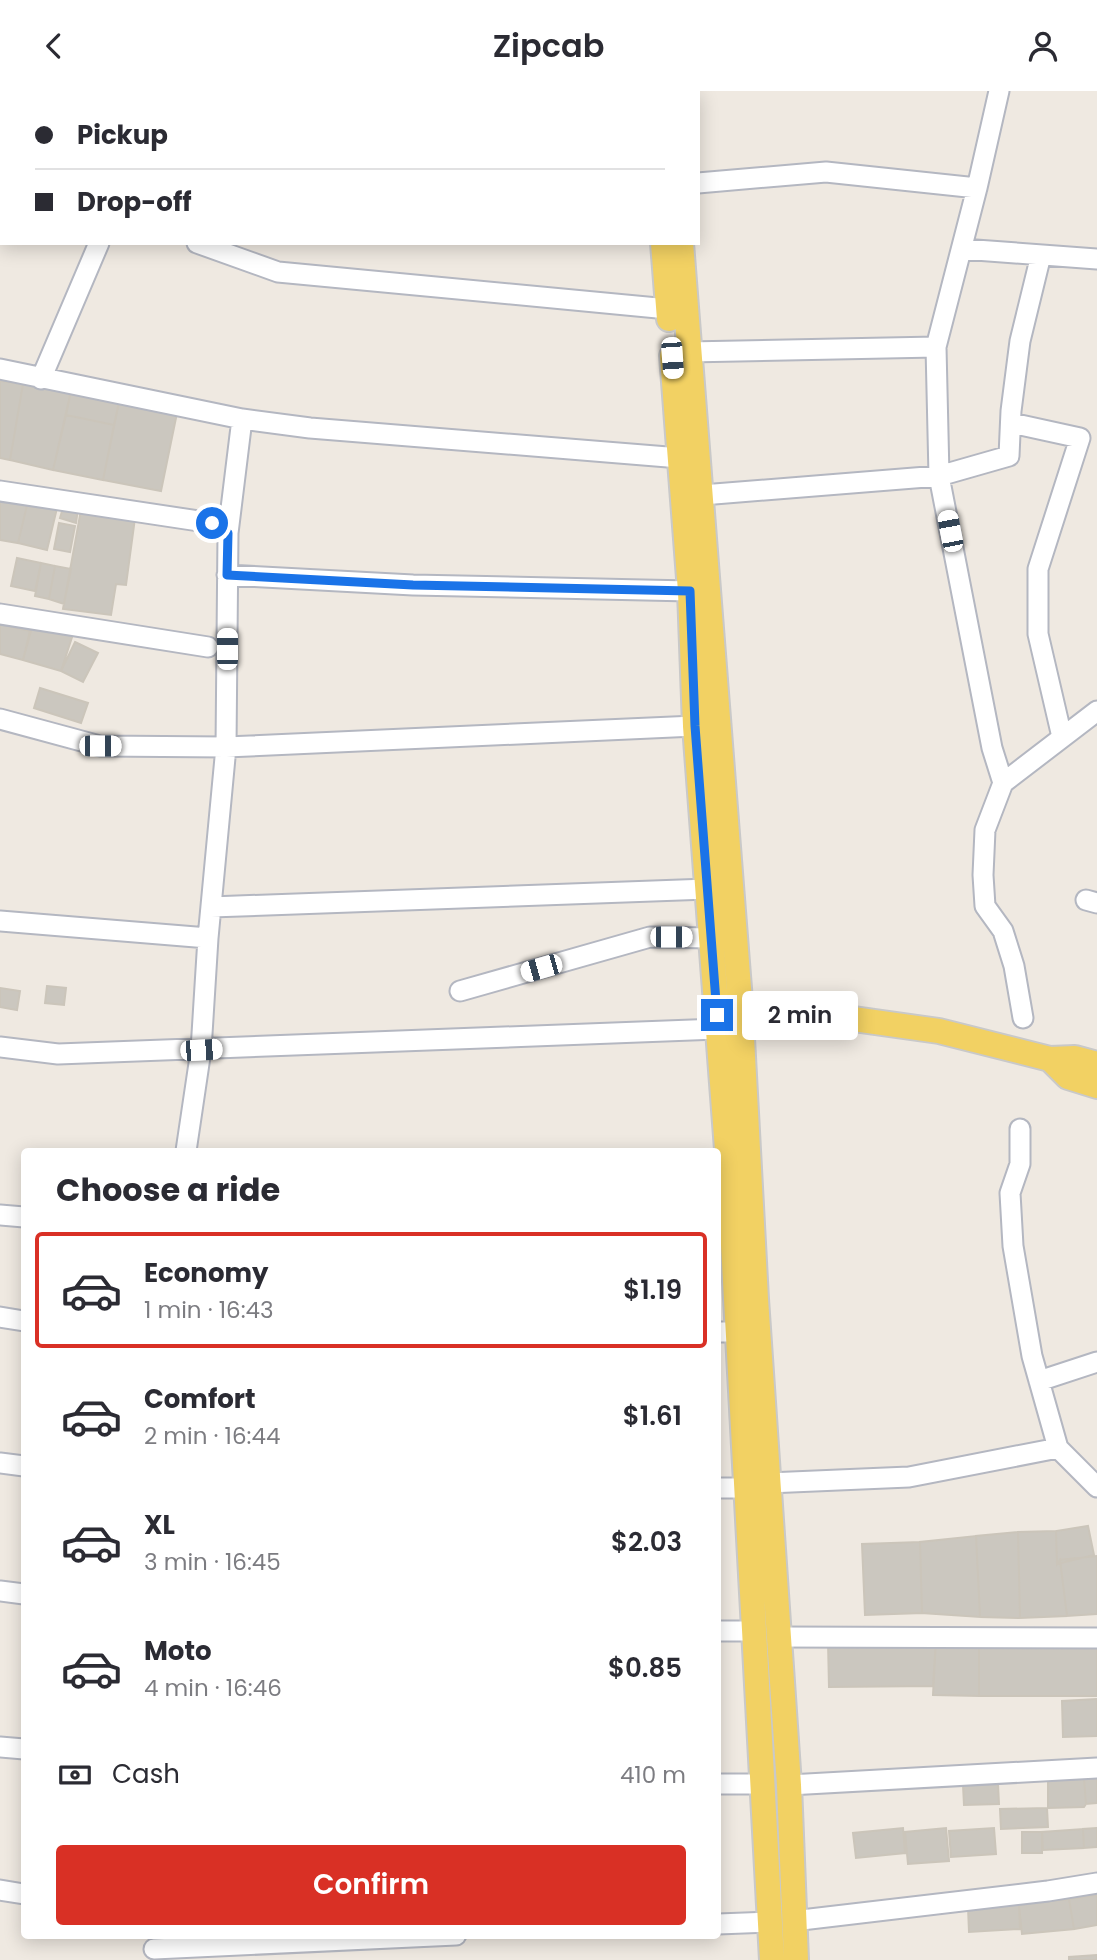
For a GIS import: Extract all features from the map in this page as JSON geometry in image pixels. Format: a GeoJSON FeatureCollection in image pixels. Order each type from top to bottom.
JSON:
{"type":"FeatureCollection","features":[{"type":"Feature","properties":{"kind":"main road"},"geometry":{"type":"LineString","coordinates":[[663,245],[690,591],[695,726],[711,938],[728,1001],[718,1029],[724,1190],[746,1300],[727,1332],[757,1486],[778,1637],[789,1785],[782,1921],[772,1960]]}},
{"type":"Feature","properties":{"kind":"main road"},"geometry":{"type":"LineString","coordinates":[[681,245],[702,495],[757,1486],[753,1631],[763,1784],[782,1921],[796,1960]]}},
{"type":"Feature","properties":{"kind":"main road"},"geometry":{"type":"LineString","coordinates":[[728,1001],[939,1031],[1050,1059],[1075,1058],[1097,1064]]}},
{"type":"Feature","properties":{"kind":"main road"},"geometry":{"type":"LineString","coordinates":[[1050,1059],[1068,1077],[1097,1086]]}},
{"type":"Feature","properties":{"kind":"street"},"geometry":{"type":"LineString","coordinates":[[999,91],[936,347],[939,476],[992,748],[1003,783]]}},
{"type":"Feature","properties":{"kind":"street"},"geometry":{"type":"LineString","coordinates":[[700,183],[825,172],[977,188]]}},
{"type":"Feature","properties":{"kind":"street"},"geometry":{"type":"LineString","coordinates":[[41,379],[98,245]]}},
{"type":"Feature","properties":{"kind":"street"},"geometry":{"type":"LineString","coordinates":[[204,245],[278,272],[668,309]]}},
{"type":"Feature","properties":{"kind":"street"},"geometry":{"type":"LineString","coordinates":[[962,249],[1097,259]]}},
{"type":"Feature","properties":{"kind":"street"},"geometry":{"type":"LineString","coordinates":[[702,495],[939,476],[1009,456],[1020,341],[1041,255]]}},
{"type":"Feature","properties":{"kind":"street"},"geometry":{"type":"LineString","coordinates":[[688,352],[936,347]]}},
{"type":"Feature","properties":{"kind":"street"},"geometry":{"type":"LineString","coordinates":[[0,369],[242,419],[310,428],[680,458]]}},
{"type":"Feature","properties":{"kind":"street"},"geometry":{"type":"LineString","coordinates":[[186,1148],[201,1050],[208,938],[226,747],[228,533],[242,419]]}},
{"type":"Feature","properties":{"kind":"street"},"geometry":{"type":"LineString","coordinates":[[1011,423],[1080,438],[1038,569],[1038,633],[1062,737]]}},
{"type":"Feature","properties":{"kind":"street"},"geometry":{"type":"LineString","coordinates":[[0,491],[212,523],[228,533]]}},
{"type":"Feature","properties":{"kind":"street"},"geometry":{"type":"LineString","coordinates":[[227,575],[413,585],[690,591]]}},
{"type":"Feature","properties":{"kind":"street"},"geometry":{"type":"LineString","coordinates":[[0,614],[208,647]]}},
{"type":"Feature","properties":{"kind":"street"},"geometry":{"type":"LineString","coordinates":[[1023,1018],[1014,967],[1003,931],[985,906],[985,831],[1003,783],[1097,711]]}},
{"type":"Feature","properties":{"kind":"street"},"geometry":{"type":"LineString","coordinates":[[0,719],[100,746],[226,747],[695,726]]}},
{"type":"Feature","properties":{"kind":"street"},"geometry":{"type":"LineString","coordinates":[[211,907],[708,890]]}},
{"type":"Feature","properties":{"kind":"street"},"geometry":{"type":"LineString","coordinates":[[0,921],[208,938]]}},
{"type":"Feature","properties":{"kind":"street"},"geometry":{"type":"LineString","coordinates":[[460,991],[650,937],[711,938]]}},
{"type":"Feature","properties":{"kind":"street"},"geometry":{"type":"LineString","coordinates":[[0,1047],[58,1054],[718,1029]]}},
{"type":"Feature","properties":{"kind":"street"},"geometry":{"type":"LineString","coordinates":[[1020,1129],[1020,1164],[1010,1193],[1013,1246],[1032,1356],[1058,1448],[1097,1487]]}},
{"type":"Feature","properties":{"kind":"street"},"geometry":{"type":"LineString","coordinates":[[0,1215],[21,1217]]}},
{"type":"Feature","properties":{"kind":"street"},"geometry":{"type":"LineString","coordinates":[[0,1317],[21,1320]]}},
{"type":"Feature","properties":{"kind":"street"},"geometry":{"type":"LineString","coordinates":[[1039,1381],[1097,1361]]}},
{"type":"Feature","properties":{"kind":"street"},"geometry":{"type":"LineString","coordinates":[[721,1487],[909,1476],[1058,1448]]}},
{"type":"Feature","properties":{"kind":"street"},"geometry":{"type":"LineString","coordinates":[[0,1462],[21,1466]]}},
{"type":"Feature","properties":{"kind":"street"},"geometry":{"type":"LineString","coordinates":[[0,1591],[21,1594]]}},
{"type":"Feature","properties":{"kind":"street"},"geometry":{"type":"LineString","coordinates":[[721,1631],[753,1631]]}},
{"type":"Feature","properties":{"kind":"street"},"geometry":{"type":"LineString","coordinates":[[778,1637],[1097,1637]]}},
{"type":"Feature","properties":{"kind":"street"},"geometry":{"type":"LineString","coordinates":[[0,1747],[21,1749]]}},
{"type":"Feature","properties":{"kind":"street"},"geometry":{"type":"LineString","coordinates":[[789,1785],[1097,1768]]}},
{"type":"Feature","properties":{"kind":"street"},"geometry":{"type":"LineString","coordinates":[[721,1784],[763,1784]]}},
{"type":"Feature","properties":{"kind":"street"},"geometry":{"type":"LineString","coordinates":[[721,1924],[782,1921],[1097,1884]]}},
{"type":"Feature","properties":{"kind":"street"},"geometry":{"type":"LineString","coordinates":[[0,1890],[21,1894]]}},
{"type":"Feature","properties":{"kind":"street"},"geometry":{"type":"LineString","coordinates":[[154,1948],[363,1939]]}},
{"type":"Feature","properties":{"kind":"building"},"geometry":{"type":"Polygon","coordinates":[[[0,381],[23,384],[10,460],[0,458],[0,381]]]}},
{"type":"Feature","properties":{"kind":"building"},"geometry":{"type":"Polygon","coordinates":[[[23,384],[71,391],[53,470],[10,460],[23,384]]]}},
{"type":"Feature","properties":{"kind":"building"},"geometry":{"type":"Polygon","coordinates":[[[71,391],[119,402],[114,425],[66,415],[71,391]]]}},
{"type":"Feature","properties":{"kind":"building"},"geometry":{"type":"Polygon","coordinates":[[[119,402],[177,413],[161,491],[103,480],[119,402]]]}},
{"type":"Feature","properties":{"kind":"building"},"geometry":{"type":"Polygon","coordinates":[[[66,415],[114,425],[103,480],[53,470],[66,415]]]}},
{"type":"Feature","properties":{"kind":"building"},"geometry":{"type":"Polygon","coordinates":[[[0,498],[28,501],[18,543],[0,540],[0,498]]]}},
{"type":"Feature","properties":{"kind":"building"},"geometry":{"type":"Polygon","coordinates":[[[28,501],[57,508],[47,550],[18,543],[28,501]]]}},
{"type":"Feature","properties":{"kind":"building"},"geometry":{"type":"Polygon","coordinates":[[[63,508],[78,509],[76,523],[60,518],[63,508]]]}},
{"type":"Feature","properties":{"kind":"building"},"geometry":{"type":"Polygon","coordinates":[[[81,510],[135,518],[126,585],[116,584],[111,615],[63,609],[81,510]]]}},
{"type":"Feature","properties":{"kind":"building"},"geometry":{"type":"Polygon","coordinates":[[[59,523],[75,526],[70,552],[54,549],[59,523]]]}},
{"type":"Feature","properties":{"kind":"building"},"geometry":{"type":"Polygon","coordinates":[[[17,558],[41,563],[35,591],[11,586],[17,558]]]}},
{"type":"Feature","properties":{"kind":"building"},"geometry":{"type":"Polygon","coordinates":[[[41,563],[55,566],[49,599],[35,596],[41,563]]]}},
{"type":"Feature","properties":{"kind":"building"},"geometry":{"type":"Polygon","coordinates":[[[55,566],[71,569],[64,604],[49,599],[55,566]]]}},
{"type":"Feature","properties":{"kind":"building"},"geometry":{"type":"Polygon","coordinates":[[[34,620],[73,634],[61,671],[23,660],[34,620]]]}},
{"type":"Feature","properties":{"kind":"building"},"geometry":{"type":"Polygon","coordinates":[[[0,624],[30,631],[23,660],[0,654],[0,624]]]}},
{"type":"Feature","properties":{"kind":"building"},"geometry":{"type":"Polygon","coordinates":[[[75,642],[98,653],[83,682],[61,671],[75,642]]]}},
{"type":"Feature","properties":{"kind":"building"},"geometry":{"type":"Polygon","coordinates":[[[40,688],[88,703],[81,723],[34,708],[40,688]]]}},
{"type":"Feature","properties":{"kind":"building"},"geometry":{"type":"Polygon","coordinates":[[[47,986],[66,988],[64,1005],[45,1003],[47,986]]]}},
{"type":"Feature","properties":{"kind":"building"},"geometry":{"type":"Polygon","coordinates":[[[0,988],[20,991],[17,1010],[0,1007],[0,988]]]}},
{"type":"Feature","properties":{"kind":"building"},"geometry":{"type":"Polygon","coordinates":[[[1088,1526],[1094,1555],[1057,1564],[1056,1531],[1088,1526]]]}},
{"type":"Feature","properties":{"kind":"building"},"geometry":{"type":"Polygon","coordinates":[[[1056,1531],[1057,1564],[1060,1560],[1067,1616],[1020,1618],[1018,1532],[1056,1531]]]}},
{"type":"Feature","properties":{"kind":"building"},"geometry":{"type":"Polygon","coordinates":[[[1018,1532],[1020,1618],[980,1617],[976,1536],[1018,1532]]]}},
{"type":"Feature","properties":{"kind":"building"},"geometry":{"type":"Polygon","coordinates":[[[976,1536],[980,1617],[922,1613],[920,1542],[976,1536]]]}},
{"type":"Feature","properties":{"kind":"building"},"geometry":{"type":"Polygon","coordinates":[[[920,1542],[922,1613],[865,1615],[862,1544],[920,1542]]]}},
{"type":"Feature","properties":{"kind":"building"},"geometry":{"type":"Polygon","coordinates":[[[1097,1556],[1097,1614],[1067,1616],[1060,1560],[1097,1556]]]}},
{"type":"Feature","properties":{"kind":"building"},"geometry":{"type":"Polygon","coordinates":[[[936,1640],[933,1686],[829,1687],[828,1641],[936,1640]]]}},
{"type":"Feature","properties":{"kind":"building"},"geometry":{"type":"Polygon","coordinates":[[[936,1640],[979,1641],[979,1696],[933,1695],[936,1640]]]}},
{"type":"Feature","properties":{"kind":"building"},"geometry":{"type":"Polygon","coordinates":[[[979,1641],[1097,1641],[1097,1696],[979,1696],[979,1641]]]}},
{"type":"Feature","properties":{"kind":"building"},"geometry":{"type":"Polygon","coordinates":[[[1097,1699],[1097,1736],[1063,1737],[1062,1701],[1097,1699]]]}},
{"type":"Feature","properties":{"kind":"building"},"geometry":{"type":"Polygon","coordinates":[[[1097,1776],[1097,1803],[1086,1804],[1084,1778],[1097,1776]]]}},
{"type":"Feature","properties":{"kind":"building"},"geometry":{"type":"Polygon","coordinates":[[[1048,1778],[1084,1778],[1084,1807],[1048,1808],[1048,1778]]]}},
{"type":"Feature","properties":{"kind":"building"},"geometry":{"type":"Polygon","coordinates":[[[998,1784],[999,1804],[964,1805],[963,1785],[998,1784]]]}},
{"type":"Feature","properties":{"kind":"building"},"geometry":{"type":"Polygon","coordinates":[[[1047,1808],[1048,1827],[1001,1829],[1000,1809],[1047,1808]]]}},
{"type":"Feature","properties":{"kind":"building"},"geometry":{"type":"Polygon","coordinates":[[[903,1828],[905,1853],[856,1858],[853,1833],[903,1828]]]}},
{"type":"Feature","properties":{"kind":"building"},"geometry":{"type":"Polygon","coordinates":[[[946,1828],[949,1861],[908,1864],[905,1832],[946,1828]]]}},
{"type":"Feature","properties":{"kind":"building"},"geometry":{"type":"Polygon","coordinates":[[[994,1828],[996,1854],[951,1857],[949,1831],[994,1828]]]}},
{"type":"Feature","properties":{"kind":"building"},"geometry":{"type":"Polygon","coordinates":[[[1097,1828],[1097,1847],[1084,1848],[1083,1829],[1097,1828]]]}},
{"type":"Feature","properties":{"kind":"building"},"geometry":{"type":"Polygon","coordinates":[[[1083,1829],[1084,1848],[1043,1850],[1042,1832],[1083,1829]]]}},
{"type":"Feature","properties":{"kind":"building"},"geometry":{"type":"Polygon","coordinates":[[[1022,1832],[1042,1832],[1042,1853],[1022,1853],[1022,1832]]]}},
{"type":"Feature","properties":{"kind":"building"},"geometry":{"type":"Polygon","coordinates":[[[1097,1895],[1097,1925],[1074,1929],[1069,1899],[1097,1895]]]}},
{"type":"Feature","properties":{"kind":"building"},"geometry":{"type":"Polygon","coordinates":[[[1069,1899],[1074,1929],[1022,1934],[1019,1905],[1069,1899]]]}},
{"type":"Feature","properties":{"kind":"building"},"geometry":{"type":"Polygon","coordinates":[[[1019,1905],[1020,1929],[969,1932],[968,1907],[1019,1905]]]}},
{"type":"Feature","properties":{"kind":"building"},"geometry":{"type":"Polygon","coordinates":[[[1097,1955],[1097,1960],[1069,1960],[1069,1957],[1097,1955]]]}},
{"type":"Feature","properties":{"kind":"route"},"geometry":{"type":"LineString","coordinates":[[212,523],[228,533],[227,575],[413,585],[690,591],[695,726],[717,1015]]}}]}
